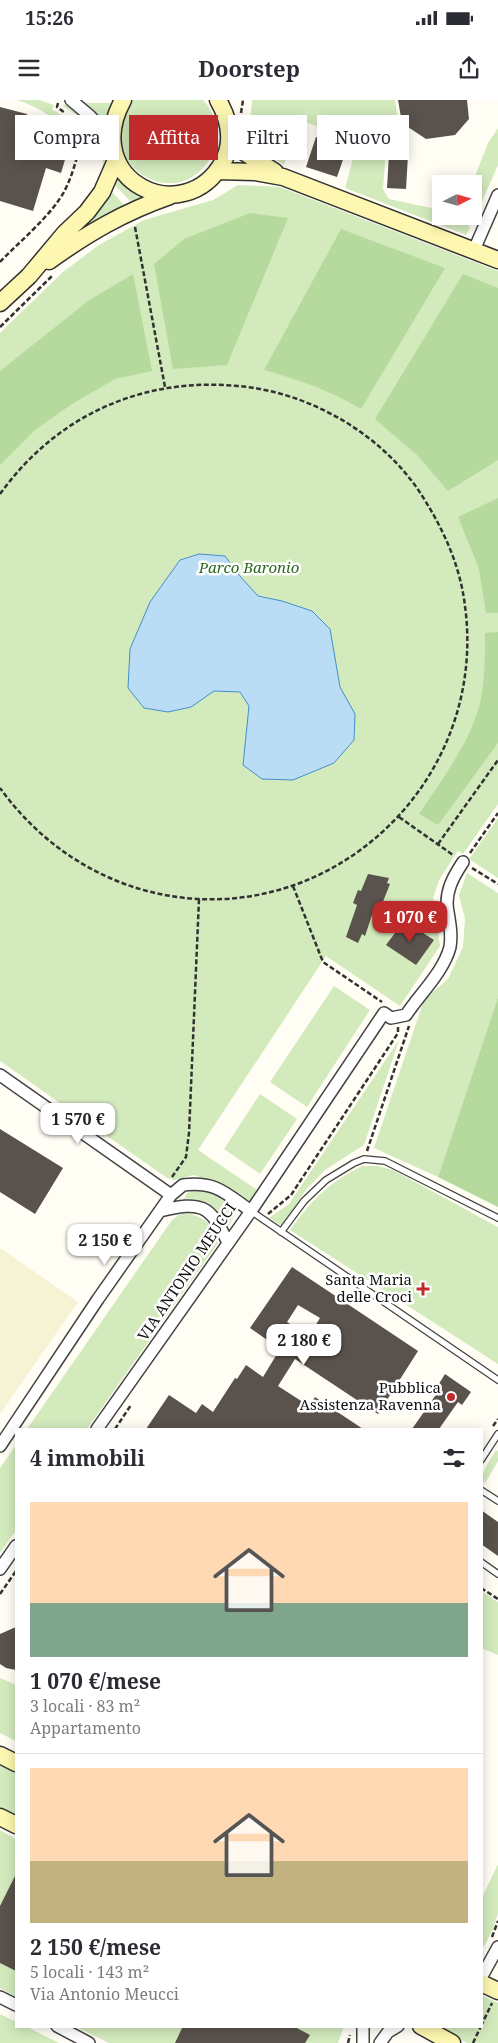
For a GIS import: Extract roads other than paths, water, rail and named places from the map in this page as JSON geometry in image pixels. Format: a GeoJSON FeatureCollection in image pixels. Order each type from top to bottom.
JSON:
{"type":"FeatureCollection","features":[{"type":"Feature","properties":{"kind":"main road"},"geometry":{"type":"LineString","coordinates":[[114,115],[122,100]]}},
{"type":"Feature","properties":{"kind":"main road"},"geometry":{"type":"LineString","coordinates":[[29,276],[79,240],[134,209],[190,191],[205,183],[217,171],[226,155],[228,146]]}},
{"type":"Feature","properties":{"kind":"main road"},"geometry":{"type":"LineString","coordinates":[[116,160],[126,175],[140,186],[156,193],[174,195]]}},
{"type":"Feature","properties":{"kind":"main road"},"geometry":{"type":"LineString","coordinates":[[0,303],[29,276],[65,233],[87,212],[102,192],[116,160]]}},
{"type":"Feature","properties":{"kind":"main road"},"geometry":{"type":"LineString","coordinates":[[256,160],[283,178]]}},
{"type":"Feature","properties":{"kind":"main road"},"geometry":{"type":"LineString","coordinates":[[217,171],[255,172],[283,178],[498,260]]}},
{"type":"Feature","properties":{"kind":"main road"},"geometry":{"type":"LineString","coordinates":[[0,1755],[15,1762]]}},
{"type":"Feature","properties":{"kind":"main road"},"geometry":{"type":"LineString","coordinates":[[0,1818],[15,1825]]}},
{"type":"Feature","properties":{"kind":"main road"},"geometry":{"type":"LineString","coordinates":[[483,1984],[498,1991]]}},
{"type":"Feature","properties":{"kind":"main road"},"geometry":{"type":"LineString","coordinates":[[425,2028],[452,2043]]}},
{"type":"Feature","properties":{"kind":"street"},"geometry":{"type":"LineString","coordinates":[[71,100],[89,115]]}},
{"type":"Feature","properties":{"kind":"street"},"geometry":{"type":"LineString","coordinates":[[474,250],[498,195]]}},
{"type":"Feature","properties":{"kind":"street"},"geometry":{"type":"LineString","coordinates":[[251,1210],[384,1013],[391,1018],[406,1015],[443,964],[450,946],[451,924],[447,910],[447,896],[452,880],[463,862]]}},
{"type":"Feature","properties":{"kind":"street"},"geometry":{"type":"LineString","coordinates":[[0,1074],[171,1195]]}},
{"type":"Feature","properties":{"kind":"street","name":"VIA ANTONIO MEUCCI"},"geometry":{"type":"LineString","coordinates":[[0,1446],[98,1299],[171,1195],[183,1185],[208,1184],[219,1188],[251,1210],[99,1428]]}},
{"type":"Feature","properties":{"kind":"street"},"geometry":{"type":"LineString","coordinates":[[160,1211],[190,1206],[200,1207],[211,1214],[219,1224],[228,1243]]}},
{"type":"Feature","properties":{"kind":"street"},"geometry":{"type":"LineString","coordinates":[[0,1569],[15,1547]]}},
{"type":"Feature","properties":{"kind":"street"},"geometry":{"type":"LineString","coordinates":[[483,1974],[498,1947]]}},
{"type":"Feature","properties":{"kind":"street"},"geometry":{"type":"LineString","coordinates":[[0,1997],[15,2005]]}},
{"type":"Feature","properties":{"kind":"street"},"geometry":{"type":"LineString","coordinates":[[61,2028],[89,2043]]}},
{"type":"Feature","properties":{"kind":"street"},"geometry":{"type":"LineString","coordinates":[[363,2028],[363,2043]]}},
{"type":"Feature","properties":{"kind":"street"},"geometry":{"type":"LineString","coordinates":[[380,2043],[388,2032],[395,2028]]}},
{"type":"Feature","properties":{"kind":"lane"},"geometry":{"type":"LineString","coordinates":[[281,1232],[304,1201],[326,1180],[364,1159],[385,1162],[498,1218]]}},
{"type":"Feature","properties":{"kind":"lane"},"geometry":{"type":"LineString","coordinates":[[251,1210],[498,1380]]}},
{"type":"Feature","properties":{"kind":"lane"},"geometry":{"type":"LineString","coordinates":[[483,1457],[498,1434]]}},
{"type":"Feature","properties":{"kind":"lane"},"geometry":{"type":"LineString","coordinates":[[483,1491],[498,1500]]}},
{"type":"Feature","properties":{"kind":"lane"},"geometry":{"type":"LineString","coordinates":[[483,1563],[498,1574]]}},
{"type":"Feature","properties":{"kind":"water"},"geometry":{"type":"Polygon","coordinates":[[[199,554],[225,556],[258,596],[282,601],[312,611],[330,629],[340,687],[355,714],[354,740],[334,763],[293,780],[262,779],[243,765],[249,706],[240,692],[214,691],[191,707],[168,712],[144,708],[128,688],[130,649],[150,602],[180,560],[199,554]]]}},
{"type":"Feature","properties":{"kind":"place","name":"Santa Maria delle Croci"},"geometry":{"type":"Point","coordinates":[423,1289]}},
{"type":"Feature","properties":{"kind":"place","name":"Pubblica Assistenza Ravenna"},"geometry":{"type":"Point","coordinates":[451,1397]}},
{"type":"Feature","properties":{"kind":"park label","name":"Parco Baronio"},"geometry":{"type":"Point","coordinates":[249,568]}}]}
